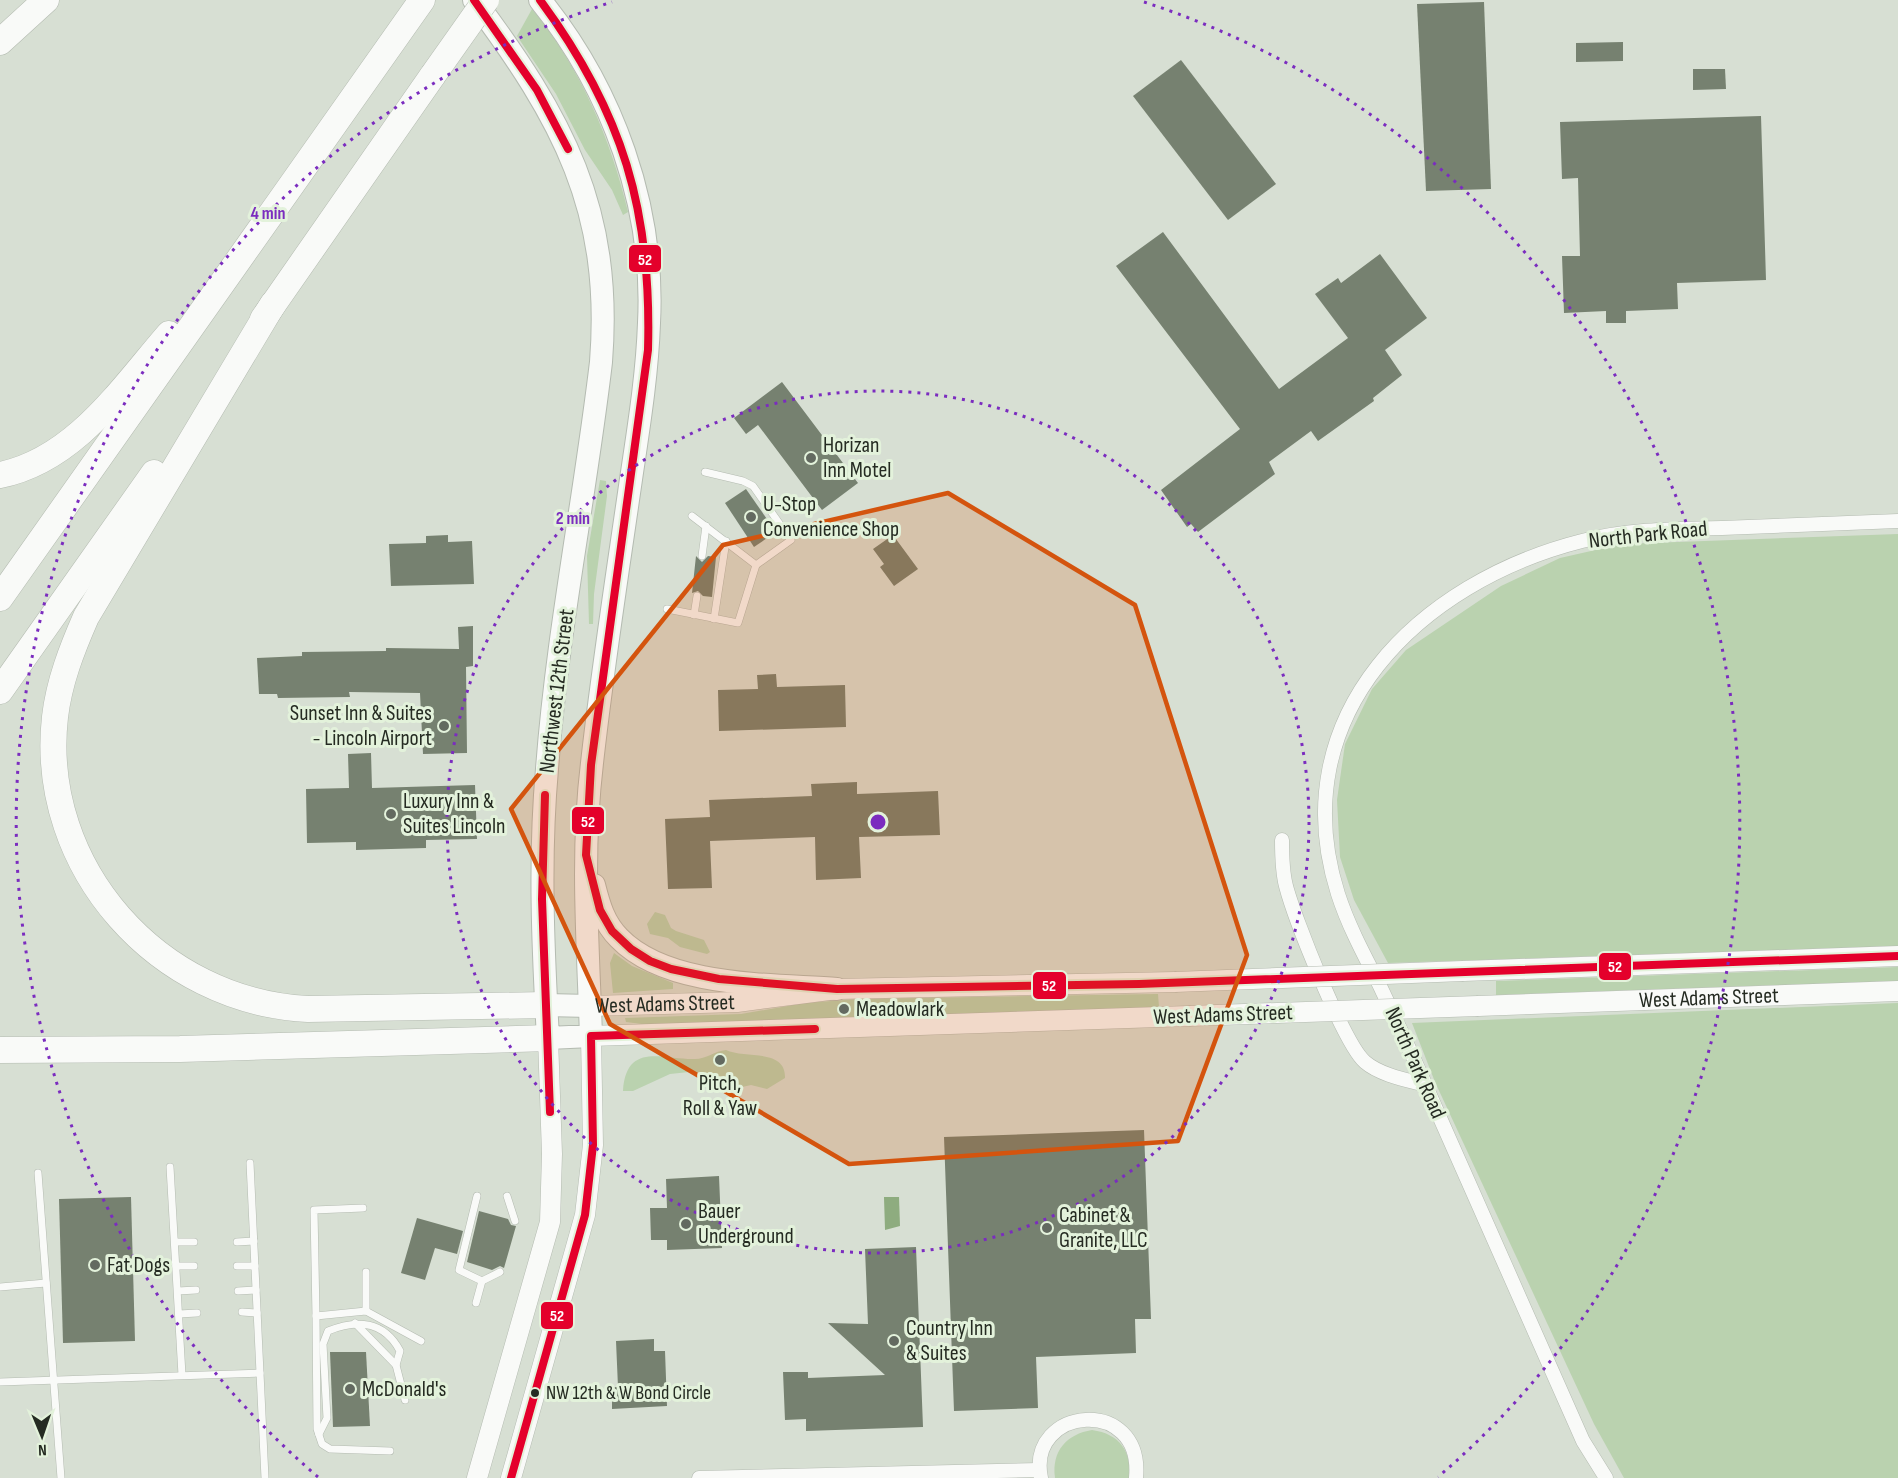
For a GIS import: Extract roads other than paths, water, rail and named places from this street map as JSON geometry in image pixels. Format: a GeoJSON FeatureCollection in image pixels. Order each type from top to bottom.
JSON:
{"type":"FeatureCollection","features":[{"type":"Feature","properties":{"kind":"highway"},"geometry":{"type":"LineString","coordinates":[[0,42],[46,0]]}},
{"type":"Feature","properties":{"kind":"highway"},"geometry":{"type":"LineString","coordinates":[[0,598],[422,0]]}},
{"type":"Feature","properties":{"kind":"highway"},"geometry":{"type":"LineString","coordinates":[[0,691],[486,0]]}},
{"type":"Feature","properties":{"kind":"highway"},"geometry":{"type":"LineString","coordinates":[[0,475],[33,465],[52,455],[86,427],[260,229]]}},
{"type":"Feature","properties":{"kind":"highway"},"geometry":{"type":"LineString","coordinates":[[273,304],[86,617],[71,650],[55,716],[53,746],[55,777],[67,830],[89,878],[107,905],[132,933],[188,975],[248,1000],[280,1008],[308,1009],[546,1005]]}},
{"type":"Feature","properties":{"kind":"highway"},"geometry":{"type":"LineString","coordinates":[[0,1050],[180,1049],[548,1038]]}},
{"type":"Feature","properties":{"kind":"main road","name":"Northwest 12th Street"},"geometry":{"type":"LineString","coordinates":[[474,0],[521,65],[560,132],[587,202],[601,268],[604,330],[547,766],[542,899],[552,1154],[550,1222],[477,1478]]}},
{"type":"Feature","properties":{"kind":"main road","name":"Northwest 12th Street"},"geometry":{"type":"LineString","coordinates":[[511,1478],[585,1215],[593,1145],[586,855],[591,765],[648,350],[649,290],[645,238],[624,146],[603,97],[569,40],[540,0]]}},
{"type":"Feature","properties":{"kind":"main road"},"geometry":{"type":"LineString","coordinates":[[586,855],[600,910],[612,931],[631,949],[650,961],[671,969],[719,979],[837,989]]}},
{"type":"Feature","properties":{"kind":"main road","name":"West Adams Street"},"geometry":{"type":"LineString","coordinates":[[546,1005],[737,1002],[837,989],[1175,982],[1898,956]]}},
{"type":"Feature","properties":{"kind":"main road","name":"West Adams Street"},"geometry":{"type":"LineString","coordinates":[[548,1038],[1898,991]]}},
{"type":"Feature","properties":{"kind":"street","name":"North Park Road"},"geometry":{"type":"LineString","coordinates":[[1594,1478],[1583,1441],[1426,1085],[1347,919],[1338,894],[1330,857],[1326,800],[1335,744],[1353,700],[1374,668],[1413,627],[1472,585],[1509,567],[1557,548],[1614,534],[1648,530],[1898,521]]}},
{"type":"Feature","properties":{"kind":"street"},"geometry":{"type":"LineString","coordinates":[[1282,840],[1285,884],[1301,929],[1348,1037],[1365,1062],[1426,1085]]}},
{"type":"Feature","properties":{"kind":"street"},"geometry":{"type":"LineString","coordinates":[[699,1478],[1040,1474],[1045,1445],[1062,1426],[1077,1420],[1095,1419],[1111,1424],[1131,1441],[1138,1464],[1136,1478]]}},
{"type":"Feature","properties":{"kind":"street","name":"North Park Road"},"geometry":{"type":"LineString","coordinates":[[1583,1441],[1606,1478]]}},
{"type":"Feature","properties":{"kind":"lane"},"geometry":{"type":"LineString","coordinates":[[667,609],[738,623],[756,565],[791,540],[753,486],[743,481],[705,472]]}},
{"type":"Feature","properties":{"kind":"lane"},"geometry":{"type":"LineString","coordinates":[[692,516],[756,565]]}},
{"type":"Feature","properties":{"kind":"lane"},"geometry":{"type":"LineString","coordinates":[[702,556],[706,526]]}},
{"type":"Feature","properties":{"kind":"lane"},"geometry":{"type":"LineString","coordinates":[[714,619],[726,541]]}},
{"type":"Feature","properties":{"kind":"lane"},"geometry":{"type":"LineString","coordinates":[[694,615],[697,596]]}},
{"type":"Feature","properties":{"kind":"lane"},"geometry":{"type":"LineString","coordinates":[[250,1163],[265,1478]]}},
{"type":"Feature","properties":{"kind":"lane"},"geometry":{"type":"LineString","coordinates":[[170,1167],[182,1375]]}},
{"type":"Feature","properties":{"kind":"lane"},"geometry":{"type":"LineString","coordinates":[[38,1173],[61,1478]]}},
{"type":"Feature","properties":{"kind":"lane"},"geometry":{"type":"LineString","coordinates":[[477,1196],[473,1221],[459,1270],[482,1281]]}},
{"type":"Feature","properties":{"kind":"lane"},"geometry":{"type":"LineString","coordinates":[[507,1196],[515,1221]]}},
{"type":"Feature","properties":{"kind":"lane"},"geometry":{"type":"LineString","coordinates":[[363,1208],[314,1210],[319,1434],[322,1444],[330,1449],[390,1451]]}},
{"type":"Feature","properties":{"kind":"lane"},"geometry":{"type":"LineString","coordinates":[[237,1242],[254,1241]]}},
{"type":"Feature","properties":{"kind":"lane"},"geometry":{"type":"LineString","coordinates":[[175,1242],[194,1242]]}},
{"type":"Feature","properties":{"kind":"lane"},"geometry":{"type":"LineString","coordinates":[[176,1266],[194,1266]]}},
{"type":"Feature","properties":{"kind":"lane"},"geometry":{"type":"LineString","coordinates":[[237,1266],[255,1266]]}},
{"type":"Feature","properties":{"kind":"lane"},"geometry":{"type":"LineString","coordinates":[[366,1272],[366,1311]]}},
{"type":"Feature","properties":{"kind":"lane"},"geometry":{"type":"LineString","coordinates":[[476,1303],[482,1281],[500,1272]]}},
{"type":"Feature","properties":{"kind":"lane"},"geometry":{"type":"LineString","coordinates":[[0,1287],[46,1283]]}},
{"type":"Feature","properties":{"kind":"lane"},"geometry":{"type":"LineString","coordinates":[[177,1292],[196,1290]]}},
{"type":"Feature","properties":{"kind":"lane"},"geometry":{"type":"LineString","coordinates":[[238,1290],[256,1290]]}},
{"type":"Feature","properties":{"kind":"lane"},"geometry":{"type":"LineString","coordinates":[[316,1316],[366,1311],[421,1341]]}},
{"type":"Feature","properties":{"kind":"lane"},"geometry":{"type":"LineString","coordinates":[[242,1312],[257,1313]]}},
{"type":"Feature","properties":{"kind":"lane"},"geometry":{"type":"LineString","coordinates":[[179,1314],[197,1313]]}},
{"type":"Feature","properties":{"kind":"lane"},"geometry":{"type":"LineString","coordinates":[[319,1434],[327,1418],[325,1336],[328,1331],[356,1323],[375,1325],[386,1333],[400,1351],[396,1365]]}},
{"type":"Feature","properties":{"kind":"lane"},"geometry":{"type":"LineString","coordinates":[[356,1323],[396,1365],[405,1400]]}},
{"type":"Feature","properties":{"kind":"lane"},"geometry":{"type":"LineString","coordinates":[[0,1382],[260,1373]]}},
{"type":"Feature","properties":{"kind":"place","name":"Horizan Inn Motel"},"geometry":{"type":"Point","coordinates":[811,458]}},
{"type":"Feature","properties":{"kind":"place","name":"U-Stop Convenience Shop"},"geometry":{"type":"Point","coordinates":[751,517]}},
{"type":"Feature","properties":{"kind":"place","name":"Sunset Inn & Suites - Lincoln Airport"},"geometry":{"type":"Point","coordinates":[444,726]}},
{"type":"Feature","properties":{"kind":"place","name":"Luxury Inn & Suites Lincoln"},"geometry":{"type":"Point","coordinates":[391,814]}},
{"type":"Feature","properties":{"kind":"place","name":"Meadowlark"},"geometry":{"type":"Point","coordinates":[844,1009]}},
{"type":"Feature","properties":{"kind":"place","name":"Pitch, Roll & Yaw"},"geometry":{"type":"Point","coordinates":[720,1060]}},
{"type":"Feature","properties":{"kind":"place","name":"Bauer Underground"},"geometry":{"type":"Point","coordinates":[686,1224]}},
{"type":"Feature","properties":{"kind":"place","name":"Cabinet & Granite, LLC"},"geometry":{"type":"Point","coordinates":[1047,1228]}},
{"type":"Feature","properties":{"kind":"place","name":"Fat Dogs"},"geometry":{"type":"Point","coordinates":[95,1265]}},
{"type":"Feature","properties":{"kind":"place","name":"Country Inn & Suites"},"geometry":{"type":"Point","coordinates":[894,1341]}},
{"type":"Feature","properties":{"kind":"place","name":"McDonald's"},"geometry":{"type":"Point","coordinates":[350,1389]}},
{"type":"Feature","properties":{"kind":"place","name":"NW 12th & W Bond Circle"},"geometry":{"type":"Point","coordinates":[535,1393]}}]}
